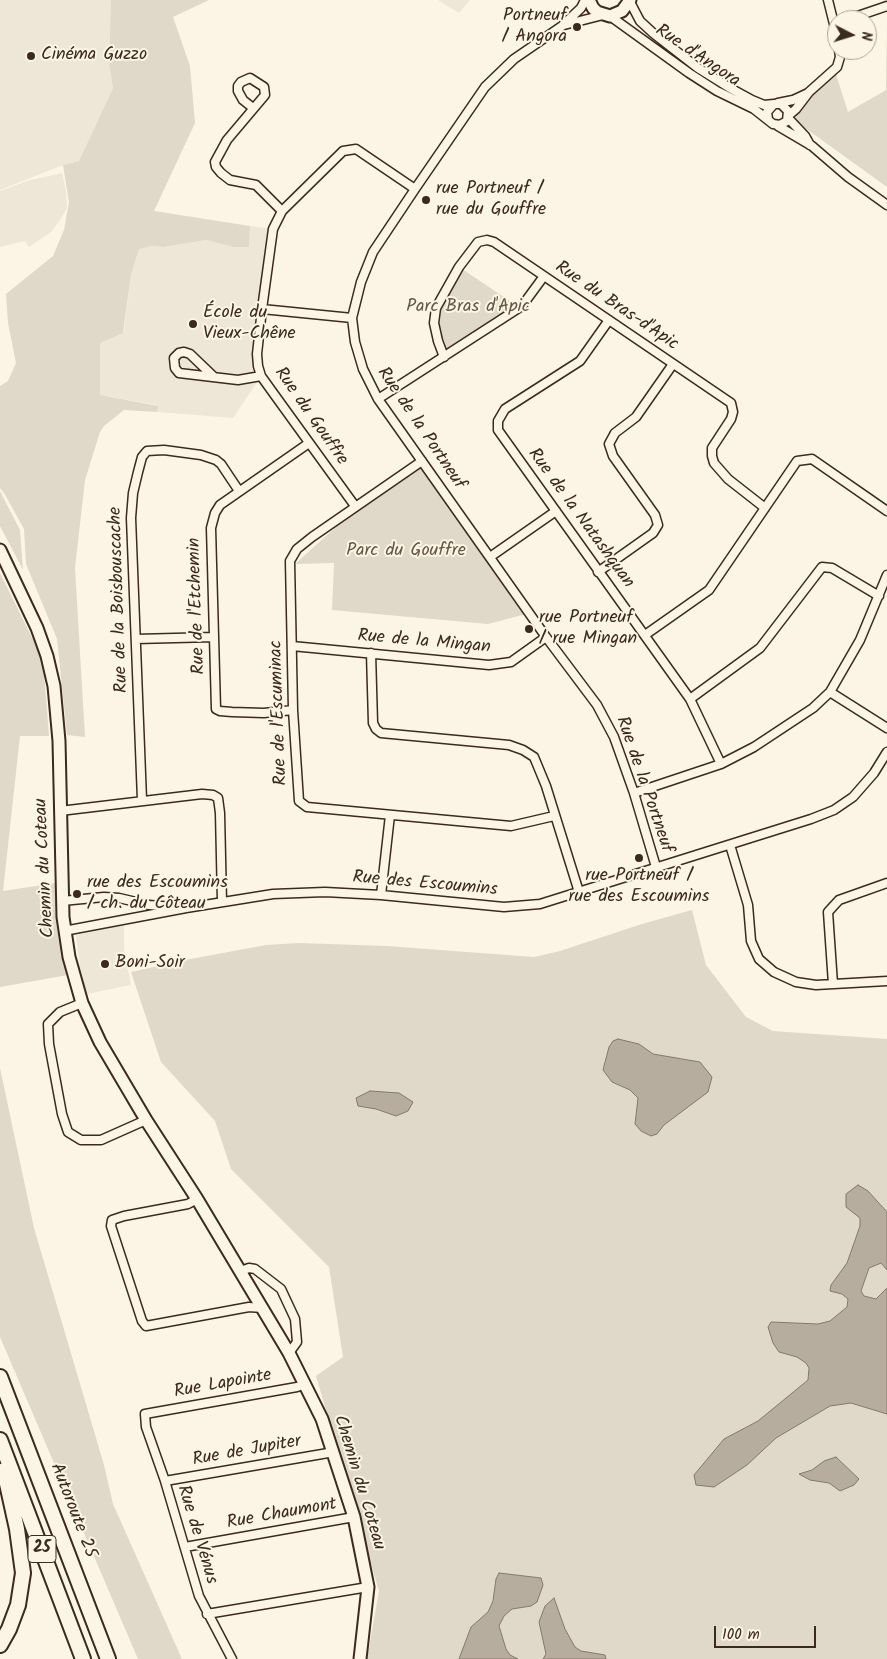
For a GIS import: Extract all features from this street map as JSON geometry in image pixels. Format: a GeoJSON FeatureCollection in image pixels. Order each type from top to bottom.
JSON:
{"type":"FeatureCollection","features":[{"type":"Feature","properties":{"kind":"highway","name":"Autoroute 25"},"geometry":{"type":"LineString","coordinates":[[0,1377],[108,1659]]}},
{"type":"Feature","properties":{"kind":"highway","name":"25"},"geometry":{"type":"LineString","coordinates":[[0,1440],[83,1659]]}},
{"type":"Feature","properties":{"kind":"highway"},"geometry":{"type":"LineString","coordinates":[[0,1455],[18,1529],[23,1566],[18,1605],[9,1629],[0,1645]]}},
{"type":"Feature","properties":{"kind":"street","name":"Rue de la Portneuf"},"geometry":{"type":"LineString","coordinates":[[586,0],[581,8],[562,26],[514,59],[485,87],[373,252],[361,282],[352,318],[355,342],[363,369],[378,399],[546,637],[597,705],[614,737],[634,794],[656,867]]}},
{"type":"Feature","properties":{"kind":"street"},"geometry":{"type":"LineString","coordinates":[[589,0],[593,8],[607,15],[622,11],[630,0]]}},
{"type":"Feature","properties":{"kind":"street","name":"Rue d'Angora"},"geometry":{"type":"LineString","coordinates":[[630,0],[640,21],[698,68],[752,100],[764,104],[776,104]]}},
{"type":"Feature","properties":{"kind":"street","name":"Rue de la Portneuf"},"geometry":{"type":"LineString","coordinates":[[562,26],[607,15]]}},
{"type":"Feature","properties":{"kind":"street","name":"Rue d'Angora"},"geometry":{"type":"LineString","coordinates":[[607,15],[710,86],[754,109],[768,119]]}},
{"type":"Feature","properties":{"kind":"street"},"geometry":{"type":"LineString","coordinates":[[777,125],[784,124],[809,92],[837,66],[839,60]]}},
{"type":"Feature","properties":{"kind":"street"},"geometry":{"type":"LineString","coordinates":[[809,92],[792,100],[776,104],[767,112],[768,119],[812,146],[848,177],[887,205]]}},
{"type":"Feature","properties":{"kind":"street"},"geometry":{"type":"LineString","coordinates":[[776,104],[787,108],[789,116],[812,146]]}},
{"type":"Feature","properties":{"kind":"street"},"geometry":{"type":"LineString","coordinates":[[253,108],[226,140],[215,162],[216,167],[221,174],[230,180],[256,185],[282,210]]}},
{"type":"Feature","properties":{"kind":"street","name":"Rue du Gouffre"},"geometry":{"type":"LineString","coordinates":[[355,506],[261,376],[258,366],[257,354],[273,229],[282,210],[342,151],[356,149],[415,189]]}},
{"type":"Feature","properties":{"kind":"street","name":"Rue du Bras-d'Apic"},"geometry":{"type":"LineString","coordinates":[[444,357],[434,322],[436,308],[459,267],[478,242],[486,240],[494,242],[731,403],[732,420],[712,448],[714,463],[728,479],[765,508]]}},
{"type":"Feature","properties":{"kind":"street"},"geometry":{"type":"LineString","coordinates":[[378,399],[522,306],[544,276]]}},
{"type":"Feature","properties":{"kind":"street"},"geometry":{"type":"LineString","coordinates":[[262,309],[352,318]]}},
{"type":"Feature","properties":{"kind":"street","name":"Rue de la Natashquan"},"geometry":{"type":"LineString","coordinates":[[609,320],[580,362],[505,410],[498,421],[498,430],[690,699],[721,764]]}},
{"type":"Feature","properties":{"kind":"street"},"geometry":{"type":"LineString","coordinates":[[214,377],[190,354],[179,353],[174,358],[179,374],[238,380],[261,376]]}},
{"type":"Feature","properties":{"kind":"street"},"geometry":{"type":"LineString","coordinates":[[598,572],[653,533],[658,526],[655,515],[614,456],[609,444],[614,433],[636,417],[673,364]]}},
{"type":"Feature","properties":{"kind":"street","name":"Rue de l'Etchemin"},"geometry":{"type":"LineString","coordinates":[[293,710],[264,713],[220,711],[216,709],[211,528],[215,513],[220,505],[309,443]]}},
{"type":"Feature","properties":{"kind":"street","name":"Rue de la Boisbouscache"},"geometry":{"type":"LineString","coordinates":[[142,800],[131,518],[133,492],[142,457],[147,451],[155,450],[210,458],[221,464],[239,492]]}},
{"type":"Feature","properties":{"kind":"street"},"geometry":{"type":"LineString","coordinates":[[645,634],[709,590],[797,461],[812,459],[887,511]]}},
{"type":"Feature","properties":{"kind":"street","name":"Rue de l'Escuminac"},"geometry":{"type":"LineString","coordinates":[[422,461],[355,506],[297,549],[290,561],[293,710],[299,801],[307,807],[511,826],[554,816]]}},
{"type":"Feature","properties":{"kind":"street"},"geometry":{"type":"LineString","coordinates":[[490,557],[556,511]]}},
{"type":"Feature","properties":{"kind":"street","name":"Chemin du Coteau"},"geometry":{"type":"LineString","coordinates":[[0,550],[38,628],[51,671],[58,719],[64,931],[82,1004],[100,1042],[146,1120],[197,1199],[289,1353],[322,1419],[354,1517],[368,1586],[360,1659]]}},
{"type":"Feature","properties":{"kind":"street"},"geometry":{"type":"LineString","coordinates":[[690,699],[760,648],[822,567],[832,568],[879,596]]}},
{"type":"Feature","properties":{"kind":"street"},"geometry":{"type":"LineString","coordinates":[[634,794],[721,764],[762,742],[813,708],[830,692],[860,640],[887,575]]}},
{"type":"Feature","properties":{"kind":"street"},"geometry":{"type":"LineString","coordinates":[[136,639],[214,637]]}},
{"type":"Feature","properties":{"kind":"street","name":"Rue de la Mingan"},"geometry":{"type":"LineString","coordinates":[[292,646],[489,665],[511,662],[546,637]]}},
{"type":"Feature","properties":{"kind":"street"},"geometry":{"type":"LineString","coordinates":[[371,653],[373,723],[376,730],[381,733],[509,744],[534,757],[546,786],[579,892]]}},
{"type":"Feature","properties":{"kind":"street"},"geometry":{"type":"LineString","coordinates":[[830,692],[887,728]]}},
{"type":"Feature","properties":{"kind":"street","name":"Rue des Escoumins"},"geometry":{"type":"LineString","coordinates":[[64,931],[273,894],[324,892],[381,895],[504,907],[540,904],[730,845],[834,810],[853,797],[874,773],[887,752]]}},
{"type":"Feature","properties":{"kind":"street"},"geometry":{"type":"LineString","coordinates":[[60,811],[142,800],[202,794],[213,795],[218,798],[220,813],[222,902]]}},
{"type":"Feature","properties":{"kind":"street"},"geometry":{"type":"LineString","coordinates":[[381,895],[390,815]]}},
{"type":"Feature","properties":{"kind":"street"},"geometry":{"type":"LineString","coordinates":[[730,845],[748,905],[751,941],[759,959],[774,972],[796,982],[816,985],[887,981]]}},
{"type":"Feature","properties":{"kind":"street"},"geometry":{"type":"LineString","coordinates":[[833,984],[828,912],[838,900],[887,883]]}},
{"type":"Feature","properties":{"kind":"street","name":"Rue des Escoumins"},"geometry":{"type":"LineString","coordinates":[[62,901],[104,897],[119,898],[149,905],[186,908]]}},
{"type":"Feature","properties":{"kind":"street"},"geometry":{"type":"LineString","coordinates":[[82,1004],[60,1012],[48,1024],[52,1061],[62,1114],[68,1132],[81,1140],[101,1140],[146,1120]]}},
{"type":"Feature","properties":{"kind":"street"},"geometry":{"type":"LineString","coordinates":[[197,1199],[188,1204],[112,1220],[111,1226],[142,1321],[146,1326],[249,1307],[262,1308]]}},
{"type":"Feature","properties":{"kind":"street"},"geometry":{"type":"LineString","coordinates":[[241,1271],[249,1268],[255,1269],[281,1289],[295,1319],[297,1342],[289,1353]]}},
{"type":"Feature","properties":{"kind":"street","name":"Rue Lapointe"},"geometry":{"type":"LineString","coordinates":[[145,1414],[306,1384]]}},
{"type":"Feature","properties":{"kind":"street","name":"Rue de Vénus"},"geometry":{"type":"LineString","coordinates":[[145,1414],[146,1426],[165,1481],[199,1596],[232,1659]]}},
{"type":"Feature","properties":{"kind":"street","name":"Rue de Jupiter"},"geometry":{"type":"LineString","coordinates":[[165,1481],[334,1452]]}},
{"type":"Feature","properties":{"kind":"street","name":"Rue Chaumont"},"geometry":{"type":"LineString","coordinates":[[185,1548],[354,1517]]}},
{"type":"Feature","properties":{"kind":"street"},"geometry":{"type":"LineString","coordinates":[[207,1614],[368,1586]]}},
{"type":"Feature","properties":{"kind":"shaded area"},"geometry":{"type":"Polygon","coordinates":[[[0,0],[111,0],[109,64],[113,88],[79,161],[63,165],[0,190],[0,0]]]}},
{"type":"Feature","properties":{"kind":"shaded area"},"geometry":{"type":"Polygon","coordinates":[[[438,0],[470,0],[459,13],[438,0]]]}},
{"type":"Feature","properties":{"kind":"shaded area"},"geometry":{"type":"Polygon","coordinates":[[[62,173],[67,208],[51,232],[29,247],[25,241],[0,247],[0,191],[30,180],[62,173]]]}},
{"type":"Feature","properties":{"kind":"shaded area","name":"École du Vieux-Chêne"},"geometry":{"type":"Polygon","coordinates":[[[250,226],[273,229],[257,354],[261,376],[233,418],[157,412],[157,405],[100,395],[100,343],[124,331],[131,275],[139,249],[206,240],[233,247],[249,246],[250,226]]]}},
{"type":"Feature","properties":{"kind":"shaded area"},"geometry":{"type":"Polygon","coordinates":[[[124,925],[124,949],[131,985],[87,994],[80,967],[76,936],[124,925]]]}},
{"type":"Feature","properties":{"kind":"shaded area"},"geometry":{"type":"Polygon","coordinates":[[[618,1039],[639,1044],[653,1054],[700,1062],[712,1077],[708,1092],[664,1125],[657,1134],[651,1136],[641,1131],[635,1124],[638,1098],[630,1090],[612,1082],[603,1070],[609,1047],[613,1041],[618,1039]]]}},
{"type":"Feature","properties":{"kind":"shaded area"},"geometry":{"type":"Polygon","coordinates":[[[370,1091],[399,1093],[413,1102],[408,1111],[396,1116],[376,1109],[358,1106],[356,1098],[370,1091]]]}},
{"type":"Feature","properties":{"kind":"shaded area"},"geometry":{"type":"Polygon","coordinates":[[[858,1185],[868,1191],[887,1212],[887,1270],[881,1263],[869,1268],[861,1291],[864,1296],[876,1299],[887,1288],[887,1414],[851,1403],[830,1406],[776,1438],[747,1465],[714,1487],[696,1485],[694,1475],[724,1439],[758,1421],[808,1380],[809,1368],[806,1363],[797,1357],[779,1352],[773,1343],[768,1327],[771,1322],[818,1324],[830,1321],[847,1307],[848,1299],[842,1294],[830,1291],[831,1285],[847,1263],[860,1226],[860,1218],[846,1207],[846,1194],[858,1185]]]}},
{"type":"Feature","properties":{"kind":"shaded area"},"geometry":{"type":"Polygon","coordinates":[[[836,1457],[859,1479],[854,1485],[840,1491],[829,1483],[810,1480],[799,1474],[812,1470],[824,1461],[836,1457]]]}},
{"type":"Feature","properties":{"kind":"shaded area"},"geometry":{"type":"Polygon","coordinates":[[[499,1573],[541,1578],[543,1585],[537,1602],[531,1606],[512,1609],[504,1616],[499,1626],[506,1649],[510,1655],[518,1659],[459,1659],[471,1627],[488,1612],[493,1601],[496,1579],[499,1573]]]}},
{"type":"Feature","properties":{"kind":"shaded area"},"geometry":{"type":"Polygon","coordinates":[[[554,1598],[565,1629],[575,1647],[581,1651],[605,1655],[606,1659],[543,1659],[546,1654],[539,1622],[545,1606],[554,1598]]]}},
{"type":"Feature","properties":{"kind":"green space"},"geometry":{"type":"Polygon","coordinates":[[[111,0],[209,0],[173,17],[190,66],[195,123],[154,211],[250,226],[249,247],[233,247],[206,240],[139,249],[131,275],[123,333],[100,343],[100,395],[158,406],[157,412],[124,410],[104,426],[100,432],[85,480],[75,568],[85,737],[67,735],[57,639],[26,564],[24,529],[0,488],[0,386],[8,381],[16,363],[8,323],[6,294],[53,256],[64,230],[69,202],[63,165],[79,161],[113,88],[109,64],[111,0]]]}},
{"type":"Feature","properties":{"kind":"green space"},"geometry":{"type":"Polygon","coordinates":[[[887,20],[887,187],[794,120],[834,68],[848,112],[886,90],[887,20]]]}},
{"type":"Feature","properties":{"kind":"green space","name":"Parc Bras d'Apic"},"geometry":{"type":"Polygon","coordinates":[[[459,267],[513,303],[522,306],[444,357],[438,341],[436,308],[459,267]]]}},
{"type":"Feature","properties":{"kind":"green space","name":"Parc du Gouffre"},"geometry":{"type":"Polygon","coordinates":[[[422,464],[530,613],[488,624],[332,610],[334,563],[295,564],[356,509],[422,464]]]}},
{"type":"Feature","properties":{"kind":"green space"},"geometry":{"type":"Polygon","coordinates":[[[0,491],[20,530],[23,570],[0,526],[0,491]]]}},
{"type":"Feature","properties":{"kind":"green space"},"geometry":{"type":"Polygon","coordinates":[[[0,573],[43,660],[49,736],[20,736],[3,891],[56,883],[59,930],[68,975],[0,987],[0,573]]]}},
{"type":"Feature","properties":{"kind":"green space"},"geometry":{"type":"Polygon","coordinates":[[[692,910],[706,965],[746,1017],[773,1031],[887,1039],[887,1659],[367,1659],[379,1591],[316,1376],[343,1357],[329,1267],[231,1169],[215,1121],[161,1062],[131,972],[266,945],[299,943],[387,946],[534,957],[560,951],[692,910]]]}},
{"type":"Feature","properties":{"kind":"green space"},"geometry":{"type":"Polygon","coordinates":[[[0,1068],[34,1228],[104,1465],[113,1504],[182,1659],[138,1659],[0,1337],[0,1068]]]}},
{"type":"Feature","properties":{"kind":"place","name":"Portneuf / Angora"},"geometry":{"type":"Point","coordinates":[577,27]}},
{"type":"Feature","properties":{"kind":"place","name":"Cinéma Guzzo"},"geometry":{"type":"Point","coordinates":[31,56]}},
{"type":"Feature","properties":{"kind":"place","name":"rue Portneuf / rue du Gouffre"},"geometry":{"type":"Point","coordinates":[426,200]}},
{"type":"Feature","properties":{"kind":"place","name":"École du Vieux-Chêne"},"geometry":{"type":"Point","coordinates":[193,324]}},
{"type":"Feature","properties":{"kind":"place","name":"rue Portneuf / rue Mingan"},"geometry":{"type":"Point","coordinates":[529,629]}},
{"type":"Feature","properties":{"kind":"place","name":"rue Portneuf / rue des Escoumins"},"geometry":{"type":"Point","coordinates":[639,858]}},
{"type":"Feature","properties":{"kind":"place","name":"rue des Escoumins / ch. du Côteau"},"geometry":{"type":"Point","coordinates":[77,894]}},
{"type":"Feature","properties":{"kind":"place","name":"Boni-Soir"},"geometry":{"type":"Point","coordinates":[105,964]}}]}
